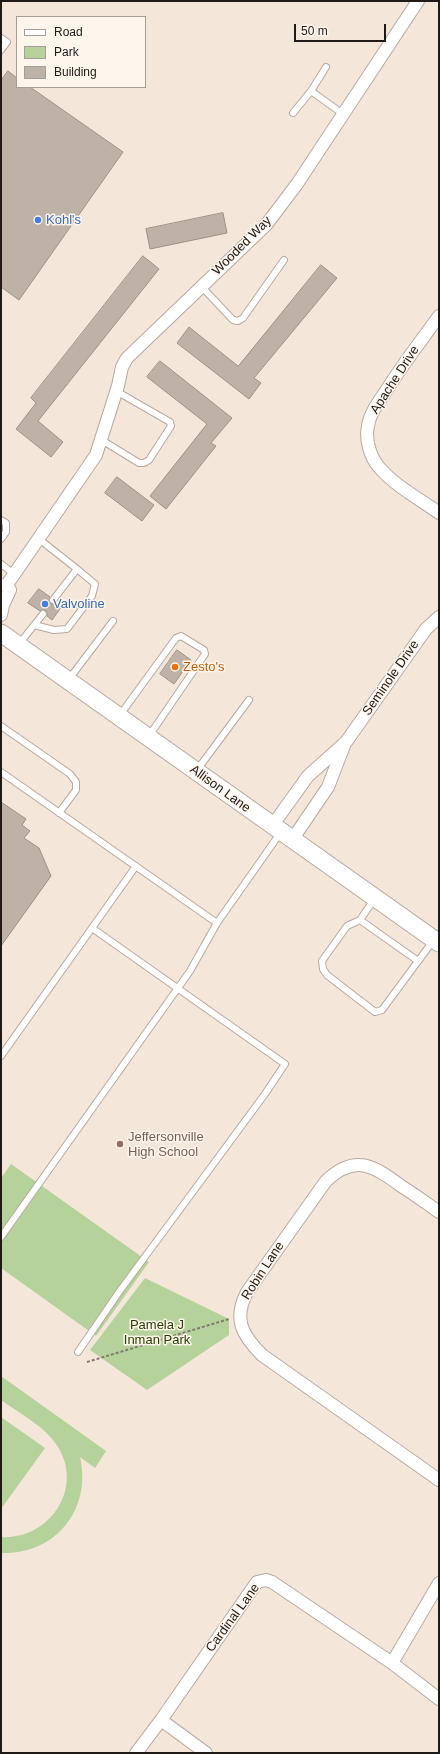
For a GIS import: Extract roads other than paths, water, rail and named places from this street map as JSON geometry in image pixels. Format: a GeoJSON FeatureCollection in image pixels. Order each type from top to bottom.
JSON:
{"type":"FeatureCollection","features":[{"type":"Feature","properties":{"kind":"main road","name":"Allison Lane"},"geometry":{"type":"LineString","coordinates":[[1,633],[281,833],[436,941]]}},
{"type":"Feature","properties":{"kind":"street","name":"Wooded Way"},"geometry":{"type":"LineString","coordinates":[[3,585],[14,574],[96,455],[98,443],[116,391],[122,367],[127,358],[266,225],[297,184],[418,1]]}},
{"type":"Feature","properties":{"kind":"street","name":"Apache Drive"},"geometry":{"type":"LineString","coordinates":[[439,316],[400,369],[373,410],[368,426],[368,441],[372,454],[379,466],[401,486],[439,513]]}},
{"type":"Feature","properties":{"kind":"street"},"geometry":{"type":"LineString","coordinates":[[1,615],[3,605],[10,590],[3,585]]}},
{"type":"Feature","properties":{"kind":"street","name":"Seminole Drive"},"geometry":{"type":"LineString","coordinates":[[281,833],[308,776],[346,742],[426,629],[439,617]]}},
{"type":"Feature","properties":{"kind":"street","name":"Seminole Drive"},"geometry":{"type":"LineString","coordinates":[[281,833],[328,787],[346,742]]}},
{"type":"Feature","properties":{"kind":"street","name":"Robin Lane"},"geometry":{"type":"LineString","coordinates":[[439,1212],[378,1169],[363,1165],[351,1165],[343,1168],[334,1173],[326,1181],[247,1292],[240,1310],[244,1333],[249,1342],[262,1355],[439,1480]]}},
{"type":"Feature","properties":{"kind":"street","name":"Cardinal Lane"},"geometry":{"type":"LineString","coordinates":[[136,1753],[161,1720],[257,1582],[261,1580],[272,1582],[392,1664],[439,1699]]}},
{"type":"Feature","properties":{"kind":"street"},"geometry":{"type":"LineString","coordinates":[[392,1664],[439,1583]]}},
{"type":"Feature","properties":{"kind":"street"},"geometry":{"type":"LineString","coordinates":[[161,1720],[206,1753]]}},
{"type":"Feature","properties":{"kind":"lane"},"geometry":{"type":"LineString","coordinates":[[1,38],[7,42],[1,50]]}},
{"type":"Feature","properties":{"kind":"lane"},"geometry":{"type":"LineString","coordinates":[[293,113],[311,91],[326,67]]}},
{"type":"Feature","properties":{"kind":"lane"},"geometry":{"type":"LineString","coordinates":[[311,91],[343,114]]}},
{"type":"Feature","properties":{"kind":"lane"},"geometry":{"type":"LineString","coordinates":[[202,287],[233,320],[238,321],[243,318],[284,260]]}},
{"type":"Feature","properties":{"kind":"lane"},"geometry":{"type":"LineString","coordinates":[[98,443],[139,463],[144,463],[149,460],[172,426],[170,422],[116,391]]}},
{"type":"Feature","properties":{"kind":"lane"},"geometry":{"type":"LineString","coordinates":[[1,520],[6,523],[6,532],[1,539]]}},
{"type":"Feature","properties":{"kind":"lane"},"geometry":{"type":"LineString","coordinates":[[34,625],[54,630],[67,629],[92,596],[95,584],[39,539]]}},
{"type":"Feature","properties":{"kind":"lane"},"geometry":{"type":"LineString","coordinates":[[1,564],[14,574]]}},
{"type":"Feature","properties":{"kind":"lane"},"geometry":{"type":"LineString","coordinates":[[53,600],[77,569]]}},
{"type":"Feature","properties":{"kind":"lane"},"geometry":{"type":"LineString","coordinates":[[18,645],[43,614]]}},
{"type":"Feature","properties":{"kind":"lane"},"geometry":{"type":"LineString","coordinates":[[68,681],[113,621]]}},
{"type":"Feature","properties":{"kind":"lane"},"geometry":{"type":"LineString","coordinates":[[119,717],[176,638],[181,636],[204,650],[205,654],[148,737]]}},
{"type":"Feature","properties":{"kind":"lane"},"geometry":{"type":"LineString","coordinates":[[196,771],[249,700]]}},
{"type":"Feature","properties":{"kind":"lane"},"geometry":{"type":"LineString","coordinates":[[1,726],[70,774],[76,782],[76,790],[59,813]]}},
{"type":"Feature","properties":{"kind":"lane"},"geometry":{"type":"LineString","coordinates":[[1,772],[218,923]]}},
{"type":"Feature","properties":{"kind":"lane"},"geometry":{"type":"LineString","coordinates":[[1,1238],[190,971],[218,923],[281,833]]}},
{"type":"Feature","properties":{"kind":"lane"},"geometry":{"type":"LineString","coordinates":[[1,1056],[136,866]]}},
{"type":"Feature","properties":{"kind":"lane"},"geometry":{"type":"LineString","coordinates":[[375,898],[360,920],[347,926],[322,962],[323,969],[327,975],[375,1012],[382,1010],[418,961],[436,941]]}},
{"type":"Feature","properties":{"kind":"lane"},"geometry":{"type":"LineString","coordinates":[[360,920],[418,961]]}},
{"type":"Feature","properties":{"kind":"lane"},"geometry":{"type":"LineString","coordinates":[[78,1352],[119,1292],[265,1094],[285,1064],[92,928]]}},
{"type":"Feature","properties":{"kind":"place","name":"Kohl's"},"geometry":{"type":"Point","coordinates":[38,220]}},
{"type":"Feature","properties":{"kind":"place","name":"Valvoline"},"geometry":{"type":"Point","coordinates":[45,604]}},
{"type":"Feature","properties":{"kind":"place","name":"Zesto's"},"geometry":{"type":"Point","coordinates":[175,667]}},
{"type":"Feature","properties":{"kind":"place","name":"Jeffersonville High School"},"geometry":{"type":"Point","coordinates":[120,1144]}},
{"type":"Feature","properties":{"kind":"park label","name":"Pamela J Inman Park"},"geometry":{"type":"Point","coordinates":[157,1332]}}]}
